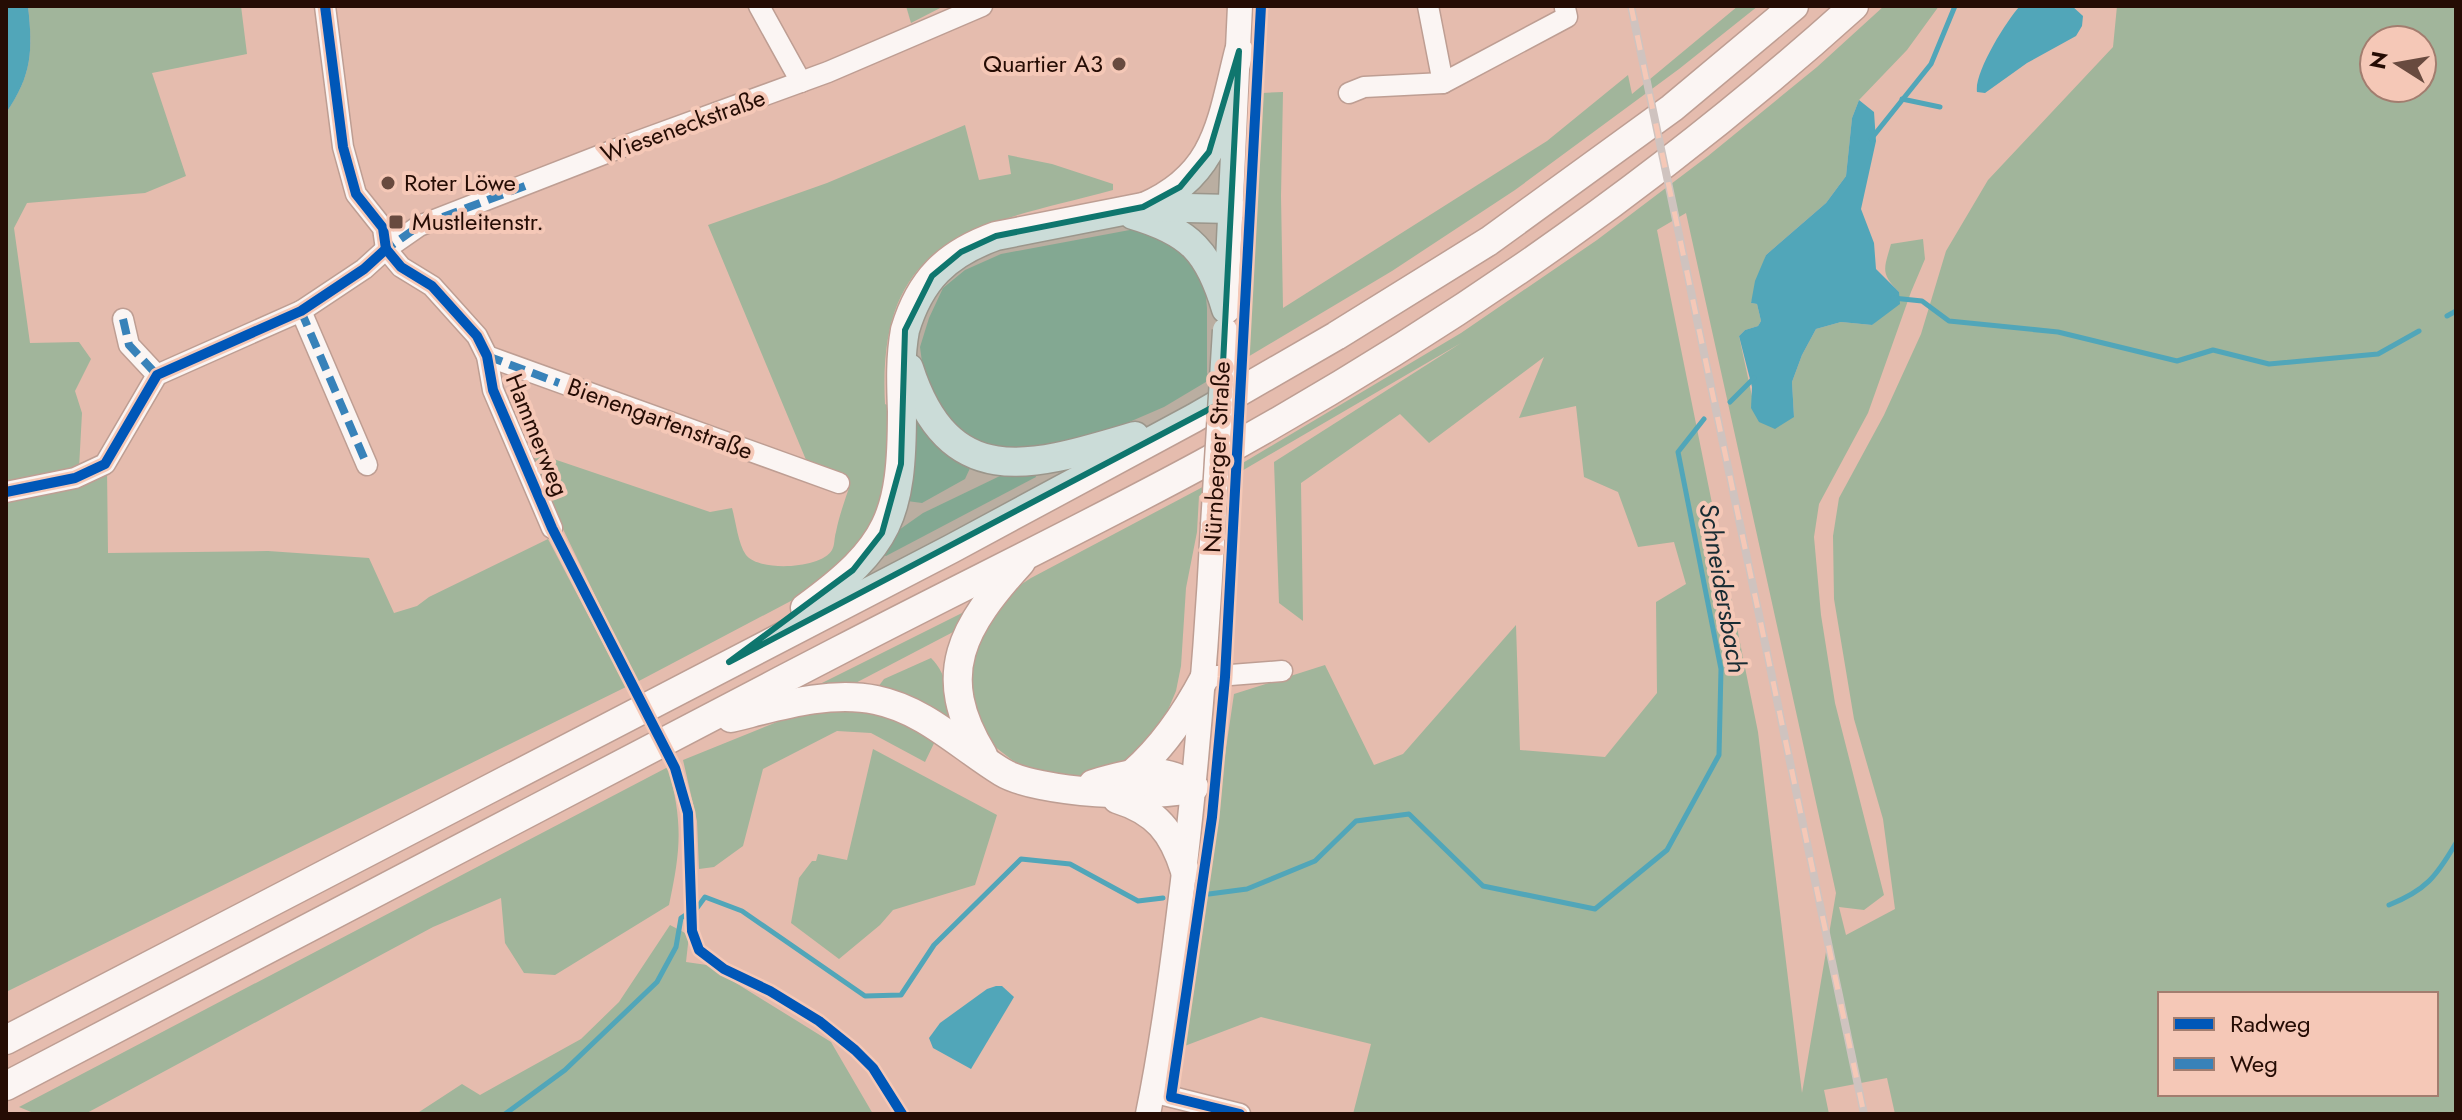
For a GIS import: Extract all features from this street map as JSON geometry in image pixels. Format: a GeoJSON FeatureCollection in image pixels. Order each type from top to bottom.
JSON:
{"type":"FeatureCollection","features":[{"type":"Feature","properties":{"kind":"highway"},"geometry":{"type":"LineString","coordinates":[[6,1040],[951,549],[1194,418],[1336,336],[1489,241],[1672,108],[1794,6]]}},
{"type":"Feature","properties":{"kind":"highway"},"geometry":{"type":"LineString","coordinates":[[7,1085],[1201,464],[1289,415],[1495,285],[1698,137],[1854,6]]}},
{"type":"Feature","properties":{"kind":"highway"},"geometry":{"type":"LineString","coordinates":[[1130,209],[1180,187],[1200,167],[1217,132],[1239,51]]}},
{"type":"Feature","properties":{"kind":"highway"},"geometry":{"type":"LineString","coordinates":[[1130,209],[1169,226],[1200,249],[1211,266],[1225,320]]}},
{"type":"Feature","properties":{"kind":"highway"},"geometry":{"type":"LineString","coordinates":[[729,662],[845,577],[870,552],[882,533],[892,513],[901,464],[903,341],[911,309],[922,288],[945,263],[996,236],[1130,209],[1231,209]]}},
{"type":"Feature","properties":{"kind":"highway"},"geometry":{"type":"LineString","coordinates":[[903,341],[920,401],[942,432],[974,455],[1001,463],[1022,464],[1090,450],[1194,418]]}},
{"type":"Feature","properties":{"kind":"highway"},"geometry":{"type":"LineString","coordinates":[[986,759],[959,706],[961,656],[971,625],[982,608],[1029,553]]}},
{"type":"Feature","properties":{"kind":"highway"},"geometry":{"type":"LineString","coordinates":[[1133,773],[1167,738],[1187,711],[1205,677]]}},
{"type":"Feature","properties":{"kind":"highway"},"geometry":{"type":"LineString","coordinates":[[691,727],[809,701],[856,697],[878,700],[916,714],[1000,771],[1031,784],[1154,794],[1194,787]]}},
{"type":"Feature","properties":{"kind":"highway"},"geometry":{"type":"LineString","coordinates":[[1077,789],[1133,773],[1175,776],[1194,787]]}},
{"type":"Feature","properties":{"kind":"highway"},"geometry":{"type":"LineString","coordinates":[[1077,789],[1131,803],[1160,821],[1174,841],[1185,871]]}},
{"type":"Feature","properties":{"kind":"main road","name":"Nürnberger Straße"},"geometry":{"type":"LineString","coordinates":[[1150,1103],[1185,871],[1205,677],[1240,6]]}},
{"type":"Feature","properties":{"kind":"street"},"geometry":{"type":"LineString","coordinates":[[325,6],[343,147],[356,194],[383,228],[386,249],[401,267],[432,286],[477,336],[487,356]]}},
{"type":"Feature","properties":{"kind":"street"},"geometry":{"type":"LineString","coordinates":[[759,6],[801,82]]}},
{"type":"Feature","properties":{"kind":"street","name":"Wieseneckstraße"},"geometry":{"type":"LineString","coordinates":[[157,375],[301,311],[364,269],[419,226],[801,82],[982,6]]}},
{"type":"Feature","properties":{"kind":"street"},"geometry":{"type":"LineString","coordinates":[[1428,6],[1443,83]]}},
{"type":"Feature","properties":{"kind":"street"},"geometry":{"type":"LineString","coordinates":[[1349,93],[1364,87],[1443,83],[1567,17],[1565,8]]}},
{"type":"Feature","properties":{"kind":"street"},"geometry":{"type":"LineString","coordinates":[[301,311],[367,465]]}},
{"type":"Feature","properties":{"kind":"street"},"geometry":{"type":"LineString","coordinates":[[6,492],[75,478],[105,464],[157,375],[129,345],[123,319]]}},
{"type":"Feature","properties":{"kind":"street","name":"Bienengartenstraße"},"geometry":{"type":"LineString","coordinates":[[487,356],[839,483]]}},
{"type":"Feature","properties":{"kind":"street","name":"Hammerweg"},"geometry":{"type":"LineString","coordinates":[[487,356],[493,390],[552,528]]}},
{"type":"Feature","properties":{"kind":"street"},"geometry":{"type":"LineString","coordinates":[[1205,677],[1282,671]]}},
{"type":"Feature","properties":{"kind":"street"},"geometry":{"type":"LineString","coordinates":[[1150,1103],[1240,1114]]}},
{"type":"Feature","properties":{"kind":"highlighted area"},"geometry":{"type":"Polygon","coordinates":[[[1239,51],[1221,403],[729,662],[853,570],[882,533],[901,464],[905,330],[932,276],[961,252],[996,236],[1143,207],[1180,187],[1209,152],[1239,51]]]}},
{"type":"Feature","properties":{"kind":"green space"},"geometry":{"type":"Polygon","coordinates":[[[28,6],[241,6],[247,54],[152,73],[186,176],[145,193],[27,203],[14,228],[30,343],[79,342],[91,359],[75,391],[82,413],[79,468],[6,491],[6,113],[21,87],[29,62],[28,6]]]}},
{"type":"Feature","properties":{"kind":"green space"},"geometry":{"type":"Polygon","coordinates":[[[906,6],[944,6],[911,23],[906,6]]]}},
{"type":"Feature","properties":{"kind":"green space"},"geometry":{"type":"Polygon","coordinates":[[[1738,6],[1758,6],[1679,69],[1515,190],[1392,271],[1164,407],[1084,440],[996,452],[950,425],[923,370],[920,347],[929,318],[943,288],[965,270],[1001,254],[1135,229],[1159,233],[1190,254],[1205,285],[1207,374],[1249,350],[1262,93],[1283,92],[1283,308],[1547,141],[1628,75],[1632,94],[1738,6]]]}},
{"type":"Feature","properties":{"kind":"green space"},"geometry":{"type":"Polygon","coordinates":[[[1884,6],[1939,6],[1907,50],[1859,100],[1852,118],[1846,176],[1826,203],[1766,255],[1751,303],[1757,304],[1761,321],[1758,326],[1745,330],[1739,336],[1753,401],[1751,408],[1794,417],[1792,382],[1816,329],[1841,322],[1872,325],[1899,292],[1885,270],[1891,244],[1923,239],[1925,259],[1868,413],[1819,504],[1814,537],[1821,615],[1835,703],[1884,895],[1864,910],[1839,907],[1846,935],[1895,909],[1883,819],[1854,719],[1834,599],[1833,536],[1839,498],[1884,415],[1921,334],[1946,251],[1988,180],[2113,47],[2117,6],[2456,6],[2456,1114],[1895,1114],[1887,1078],[1824,1090],[1829,1114],[1353,1114],[1371,1044],[1261,1017],[1182,1047],[1234,694],[1325,665],[1374,765],[1403,754],[1516,625],[1520,750],[1605,757],[1657,693],[1656,602],[1686,584],[1674,542],[1638,547],[1618,492],[1584,477],[1576,406],[1519,418],[1544,357],[1429,443],[1400,414],[1301,483],[1303,621],[1279,603],[1274,462],[1461,343],[1199,496],[1176,691],[1159,731],[1125,762],[1084,776],[1070,777],[1031,771],[1012,760],[994,746],[969,709],[971,645],[1011,591],[1031,578],[1199,489],[1461,333],[1597,240],[1708,156],[1817,67],[1884,6]],[[1686,213],[1657,230],[1758,732],[1802,1093],[1836,893],[1686,213]]]}},
{"type":"Feature","properties":{"kind":"green space"},"geometry":{"type":"Polygon","coordinates":[[[965,125],[979,180],[1011,174],[1008,155],[1052,164],[1113,184],[1113,190],[1020,214],[980,228],[945,246],[918,270],[898,303],[887,347],[885,404],[889,406],[891,429],[879,523],[823,584],[637,682],[561,525],[530,451],[710,512],[732,508],[746,555],[763,564],[790,566],[826,556],[833,548],[850,485],[809,467],[708,225],[827,183],[965,125]]]}},
{"type":"Feature","properties":{"kind":"green space"},"geometry":{"type":"Polygon","coordinates":[[[915,414],[931,438],[971,466],[965,479],[922,503],[907,501],[915,414]]]}},
{"type":"Feature","properties":{"kind":"green space"},"geometry":{"type":"Polygon","coordinates":[[[107,469],[108,553],[268,551],[369,558],[394,613],[417,606],[429,597],[548,539],[626,687],[6,992],[6,496],[107,469]]]}},
{"type":"Feature","properties":{"kind":"green space"},"geometry":{"type":"Polygon","coordinates":[[[1035,474],[1036,477],[883,555],[896,532],[923,513],[1002,475],[1035,474]]]}},
{"type":"Feature","properties":{"kind":"green space"},"geometry":{"type":"Polygon","coordinates":[[[970,609],[955,631],[846,688],[804,692],[970,609]]]}},
{"type":"Feature","properties":{"kind":"green space"},"geometry":{"type":"Polygon","coordinates":[[[931,658],[945,682],[959,729],[878,687],[884,679],[931,658]]]}},
{"type":"Feature","properties":{"kind":"green space"},"geometry":{"type":"Polygon","coordinates":[[[857,705],[937,737],[925,762],[871,733],[837,731],[763,769],[743,846],[714,867],[699,869],[697,821],[683,760],[799,713],[857,705]]]}},
{"type":"Feature","properties":{"kind":"green space"},"geometry":{"type":"Polygon","coordinates":[[[873,749],[997,815],[975,885],[893,910],[839,959],[791,923],[799,878],[812,861],[816,861],[818,854],[847,860],[873,749]]]}},
{"type":"Feature","properties":{"kind":"green space"},"geometry":{"type":"Polygon","coordinates":[[[668,767],[679,836],[669,905],[555,975],[524,973],[505,943],[501,898],[433,927],[85,1114],[36,1114],[19,1107],[668,767]]]}},
{"type":"Feature","properties":{"kind":"green space"},"geometry":{"type":"Polygon","coordinates":[[[670,925],[689,935],[686,962],[707,965],[831,1042],[873,1114],[416,1114],[462,1084],[480,1095],[581,1039],[619,1002],[670,925]]]}},
{"type":"Feature","properties":{"kind":"water"},"geometry":{"type":"Polygon","coordinates":[[[6,6],[28,6],[30,50],[26,74],[6,113],[6,6]]]}},
{"type":"Feature","properties":{"kind":"water"},"geometry":{"type":"Polygon","coordinates":[[[2020,6],[2072,6],[2083,16],[2082,26],[2076,36],[2027,63],[1985,93],[1977,92],[1977,83],[1986,60],[2020,6]]]}},
{"type":"Feature","properties":{"kind":"water"},"geometry":{"type":"Polygon","coordinates":[[[1859,100],[1874,112],[1876,141],[1861,209],[1874,243],[1876,269],[1899,292],[1900,304],[1872,325],[1841,322],[1816,329],[1792,382],[1794,417],[1775,429],[1759,422],[1751,408],[1752,387],[1739,336],[1745,330],[1758,326],[1761,321],[1757,304],[1751,303],[1755,281],[1766,255],[1826,203],[1846,176],[1852,118],[1859,100]]]}},
{"type":"Feature","properties":{"kind":"water"},"geometry":{"type":"Polygon","coordinates":[[[1002,986],[1014,997],[971,1069],[933,1048],[929,1038],[940,1023],[987,989],[1002,986]]]}},
{"type":"Feature","properties":{"kind":"waterway"},"geometry":{"type":"LineString","coordinates":[[1871,139],[1931,64],[1955,6]]}},
{"type":"Feature","properties":{"kind":"waterway"},"geometry":{"type":"LineString","coordinates":[[1902,99],[1940,107]]}},
{"type":"Feature","properties":{"kind":"waterway","name":"Schneidersbach"},"geometry":{"type":"LineString","coordinates":[[1893,298],[1922,301],[1949,321],[2058,332],[2177,361],[2213,350],[2269,364],[2378,354],[2419,331]]}},
{"type":"Feature","properties":{"kind":"waterway","name":"Schneidersbach"},"geometry":{"type":"LineString","coordinates":[[2447,316],[2456,311]]}},
{"type":"Feature","properties":{"kind":"waterway","name":"Schneidersbach"},"geometry":{"type":"LineString","coordinates":[[1730,402],[1754,378]]}},
{"type":"Feature","properties":{"kind":"waterway","name":"Schneidersbach"},"geometry":{"type":"LineString","coordinates":[[1209,894],[1247,889],[1315,861],[1356,821],[1409,814],[1483,886],[1595,909],[1667,850],[1719,755],[1721,669],[1678,452],[1704,419]]}},
{"type":"Feature","properties":{"kind":"waterway"},"geometry":{"type":"LineString","coordinates":[[2389,905],[2412,894],[2429,881],[2456,843]]}},
{"type":"Feature","properties":{"kind":"waterway","name":"Schneidersbach"},"geometry":{"type":"LineString","coordinates":[[694,912],[705,897],[742,911],[865,996],[901,995],[934,945],[1021,859],[1070,864],[1138,901],[1163,898]]}},
{"type":"Feature","properties":{"kind":"waterway","name":"Schneidersbach"},"geometry":{"type":"LineString","coordinates":[[505,1114],[565,1070],[657,982],[676,947],[681,918],[687,914]]}},
{"type":"Feature","properties":{"kind":"railway"},"geometry":{"type":"LineString","coordinates":[[1631,6],[1864,1114]]}},
{"type":"Feature","properties":{"kind":"marked path"},"geometry":{"type":"LineString","coordinates":[[381,253],[419,226],[525,186]]}},
{"type":"Feature","properties":{"kind":"marked path"},"geometry":{"type":"LineString","coordinates":[[301,311],[367,465]]}},
{"type":"Feature","properties":{"kind":"marked path"},"geometry":{"type":"LineString","coordinates":[[123,319],[129,345],[157,375]]}},
{"type":"Feature","properties":{"kind":"marked path"},"geometry":{"type":"LineString","coordinates":[[487,356],[559,383]]}},
{"type":"Feature","properties":{"kind":"cycle path"},"geometry":{"type":"LineString","coordinates":[[325,6],[343,147],[356,194],[383,228],[386,249]]}},
{"type":"Feature","properties":{"kind":"cycle path"},"geometry":{"type":"LineString","coordinates":[[1240,1114],[1171,1097],[1212,817],[1225,677],[1261,6]]}},
{"type":"Feature","properties":{"kind":"cycle path"},"geometry":{"type":"LineString","coordinates":[[386,249],[401,267],[432,286],[477,336],[487,356],[493,390],[552,528],[675,768],[688,813],[692,931],[699,950],[724,969],[770,991],[819,1021],[855,1050],[873,1068],[902,1114]]}},
{"type":"Feature","properties":{"kind":"cycle path"},"geometry":{"type":"LineString","coordinates":[[6,492],[75,478],[105,464],[157,375],[301,311],[364,269],[386,249]]}},
{"type":"Feature","properties":{"kind":"place","name":"Quartier A3"},"geometry":{"type":"Point","coordinates":[1119,64]}},
{"type":"Feature","properties":{"kind":"place","name":"Roter Löwe"},"geometry":{"type":"Point","coordinates":[388,183]}},
{"type":"Feature","properties":{"kind":"place","name":"Mustleitenstr."},"geometry":{"type":"Point","coordinates":[396,222]}}]}
